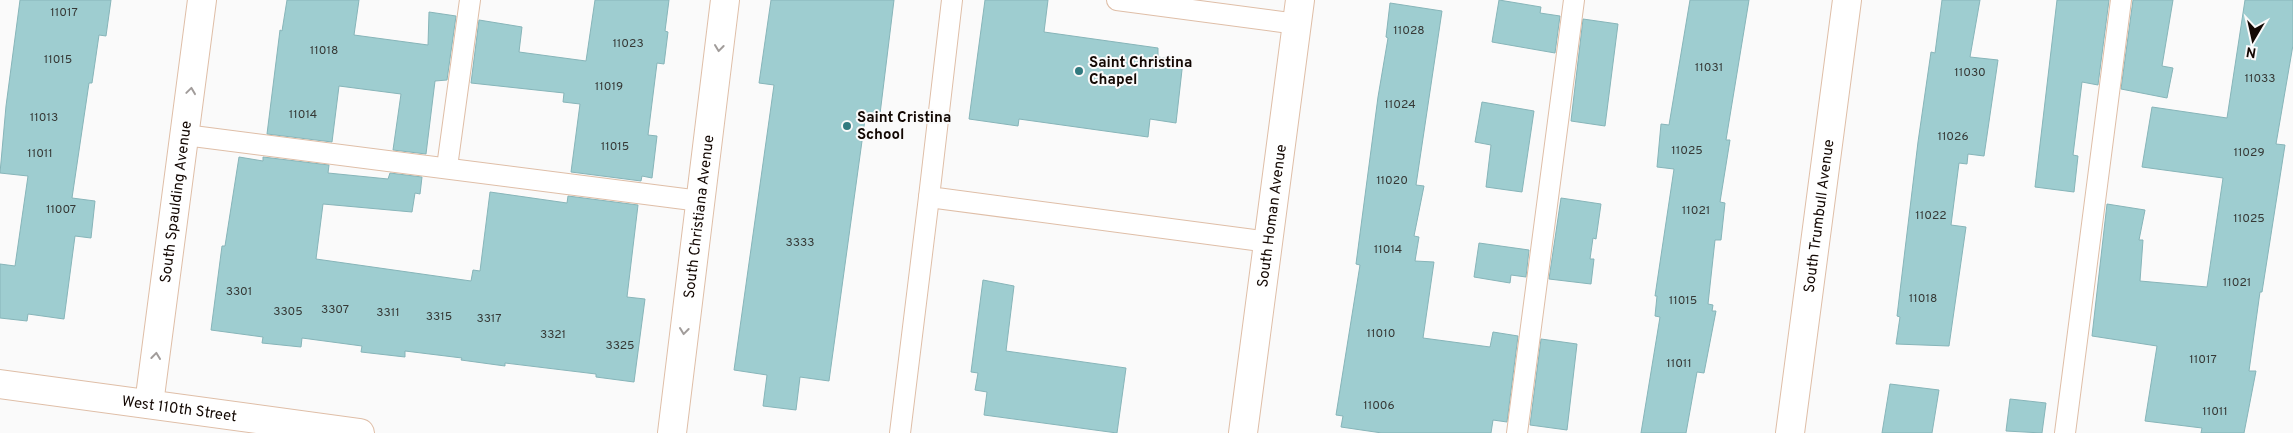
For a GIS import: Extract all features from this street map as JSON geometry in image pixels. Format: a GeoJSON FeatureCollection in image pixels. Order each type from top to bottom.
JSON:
{"type":"FeatureCollection","features":[{"type":"Feature","properties":{"kind":"street","name":"South Spaulding Avenue"},"geometry":{"type":"LineString","coordinates":[[149,404],[202,0]]}},
{"type":"Feature","properties":{"kind":"street","name":"South Christiana Avenue"},"geometry":{"type":"LineString","coordinates":[[672,433],[725,0]]}},
{"type":"Feature","properties":{"kind":"street","name":"South Trumbull Avenue"},"geometry":{"type":"LineString","coordinates":[[1790,433],[1847,0]]}},
{"type":"Feature","properties":{"kind":"street","name":"South Homan Avenue"},"geometry":{"type":"LineString","coordinates":[[1243,433],[1299,12]]}},
{"type":"Feature","properties":{"kind":"street","name":"West 110th Street"},"geometry":{"type":"LineString","coordinates":[[0,384],[360,433]]}},
{"type":"Feature","properties":{"kind":"lane"},"geometry":{"type":"LineString","coordinates":[[447,167],[470,0]]}},
{"type":"Feature","properties":{"kind":"lane"},"geometry":{"type":"LineString","coordinates":[[900,433],[952,0]]}},
{"type":"Feature","properties":{"kind":"lane"},"geometry":{"type":"LineString","coordinates":[[1117,0],[1299,12]]}},
{"type":"Feature","properties":{"kind":"lane"},"geometry":{"type":"LineString","coordinates":[[1517,433],[1574,0]]}},
{"type":"Feature","properties":{"kind":"lane"},"geometry":{"type":"LineString","coordinates":[[2065,433],[2121,0]]}},
{"type":"Feature","properties":{"kind":"lane"},"geometry":{"type":"LineString","coordinates":[[185,135],[447,167],[700,201]]}},
{"type":"Feature","properties":{"kind":"lane"},"geometry":{"type":"LineString","coordinates":[[929,197],[1269,242]]}},
{"type":"Feature","properties":{"kind":"building"},"geometry":{"type":"Polygon","coordinates":[[[20,0],[111,0],[106,36],[99,35],[92,83],[89,83],[72,198],[95,201],[91,238],[75,236],[64,319],[28,314],[27,321],[0,318],[0,264],[15,266],[28,176],[0,173],[6,106],[20,0]]]}},
{"type":"Feature","properties":{"kind":"building"},"geometry":{"type":"Polygon","coordinates":[[[287,0],[359,0],[354,35],[428,45],[429,12],[456,16],[447,80],[435,81],[426,154],[393,150],[401,94],[339,86],[332,142],[267,134],[280,30],[282,31],[287,0]]]}},
{"type":"Feature","properties":{"kind":"building"},"geometry":{"type":"Polygon","coordinates":[[[595,0],[669,0],[665,31],[668,32],[664,64],[657,63],[648,135],[657,136],[652,178],[642,176],[641,181],[571,172],[580,104],[563,102],[564,93],[471,83],[479,20],[522,27],[519,52],[586,61],[595,0]]]}},
{"type":"Feature","properties":{"kind":"building"},"geometry":{"type":"Polygon","coordinates":[[[771,0],[894,0],[880,114],[866,112],[829,381],[800,377],[796,410],[763,406],[767,375],[734,370],[774,85],[759,83],[771,0]]]}},
{"type":"Feature","properties":{"kind":"building","name":"Saint Christina Chapel"},"geometry":{"type":"Polygon","coordinates":[[[985,0],[1048,0],[1044,32],[1158,48],[1158,57],[1183,61],[1176,123],[1150,119],[1148,137],[1019,119],[1018,126],[969,119],[985,0]]]}},
{"type":"Feature","properties":{"kind":"building"},"geometry":{"type":"Polygon","coordinates":[[[1499,0],[1541,7],[1540,13],[1560,16],[1555,53],[1492,42],[1499,0]]]}},
{"type":"Feature","properties":{"kind":"building"},"geometry":{"type":"Polygon","coordinates":[[[1690,0],[1749,0],[1726,140],[1730,140],[1720,202],[1725,203],[1721,240],[1715,240],[1708,304],[1713,305],[1712,311],[1716,311],[1704,373],[1697,372],[1686,433],[1641,433],[1660,317],[1655,316],[1657,296],[1655,296],[1674,169],[1657,167],[1661,124],[1669,125],[1690,0]]]}},
{"type":"Feature","properties":{"kind":"building"},"geometry":{"type":"Polygon","coordinates":[[[1942,0],[1980,0],[1970,57],[1998,60],[1984,156],[1968,154],[1967,164],[1959,163],[1951,225],[1966,227],[1949,346],[1896,344],[1900,317],[1897,316],[1918,142],[1931,52],[1935,53],[1942,0]]]}},
{"type":"Feature","properties":{"kind":"building"},"geometry":{"type":"Polygon","coordinates":[[[2057,0],[2109,0],[2098,85],[2082,82],[2073,155],[2078,156],[2074,192],[2035,187],[2057,0]]]}},
{"type":"Feature","properties":{"kind":"building"},"geometry":{"type":"Polygon","coordinates":[[[2133,0],[2173,0],[2162,66],[2173,68],[2167,98],[2121,89],[2133,0]]]}},
{"type":"Feature","properties":{"kind":"building"},"geometry":{"type":"Polygon","coordinates":[[[2245,0],[2293,0],[2293,45],[2276,144],[2285,145],[2262,292],[2260,292],[2249,371],[2256,371],[2244,433],[2201,433],[2202,428],[2145,421],[2157,346],[2092,336],[2107,204],[2145,210],[2139,240],[2143,240],[2140,281],[2207,287],[2223,178],[2142,167],[2152,107],[2227,118],[2245,0]]]}},
{"type":"Feature","properties":{"kind":"building"},"geometry":{"type":"Polygon","coordinates":[[[1390,3],[1442,11],[1416,185],[1424,186],[1414,236],[1419,237],[1415,261],[1434,262],[1423,338],[1490,347],[1493,332],[1518,336],[1507,422],[1493,420],[1491,433],[1382,433],[1341,427],[1343,416],[1336,415],[1360,265],[1356,264],[1378,97],[1388,38],[1386,37],[1390,3]]]}},
{"type":"Feature","properties":{"kind":"building"},"geometry":{"type":"Polygon","coordinates":[[[1583,19],[1618,24],[1605,126],[1571,121],[1583,19]]]}},
{"type":"Feature","properties":{"kind":"building"},"geometry":{"type":"Polygon","coordinates":[[[1482,102],[1534,111],[1522,192],[1486,187],[1491,145],[1475,142],[1482,102]]]}},
{"type":"Feature","properties":{"kind":"building"},"geometry":{"type":"Polygon","coordinates":[[[239,157],[263,161],[263,157],[329,165],[328,173],[388,179],[390,173],[422,177],[420,194],[415,193],[412,212],[323,204],[316,259],[471,281],[473,270],[480,271],[490,192],[567,203],[568,196],[638,205],[627,297],[645,299],[634,382],[596,377],[596,374],[505,363],[505,366],[461,360],[462,358],[405,351],[405,357],[361,352],[362,346],[302,338],[301,347],[262,343],[263,337],[211,330],[222,246],[225,246],[239,157]]]}},
{"type":"Feature","properties":{"kind":"building"},"geometry":{"type":"Polygon","coordinates":[[[1561,198],[1601,204],[1596,239],[1593,238],[1590,259],[1594,259],[1591,284],[1549,279],[1561,198]]]}},
{"type":"Feature","properties":{"kind":"building"},"geometry":{"type":"Polygon","coordinates":[[[1479,243],[1529,250],[1526,277],[1511,275],[1510,283],[1474,277],[1479,243]]]}},
{"type":"Feature","properties":{"kind":"building"},"geometry":{"type":"Polygon","coordinates":[[[983,280],[1014,286],[1006,351],[1126,368],[1117,433],[984,415],[987,392],[975,390],[978,373],[971,372],[983,280]]]}},
{"type":"Feature","properties":{"kind":"building"},"geometry":{"type":"Polygon","coordinates":[[[1541,339],[1577,344],[1567,430],[1530,425],[1541,339]]]}},
{"type":"Feature","properties":{"kind":"building"},"geometry":{"type":"Polygon","coordinates":[[[1890,384],[1939,390],[1932,433],[1882,433],[1890,384]]]}},
{"type":"Feature","properties":{"kind":"building"},"geometry":{"type":"Polygon","coordinates":[[[2010,399],[2046,403],[2042,433],[2006,431],[2010,399]]]}},
{"type":"Feature","properties":{"kind":"place","name":"Saint Christina Chapel"},"geometry":{"type":"Point","coordinates":[1079,71]}},
{"type":"Feature","properties":{"kind":"place","name":"Saint Cristina School"},"geometry":{"type":"Point","coordinates":[847,126]}}]}
